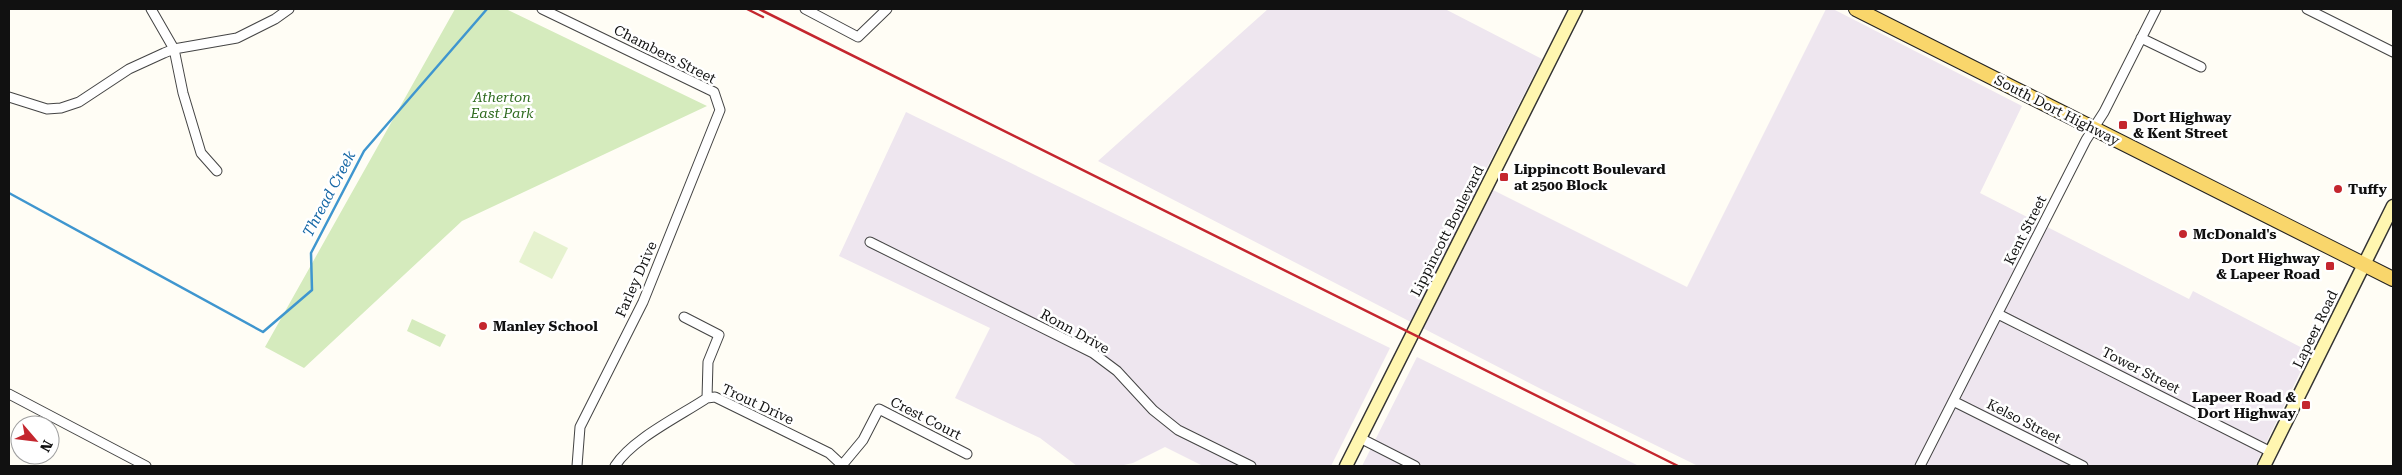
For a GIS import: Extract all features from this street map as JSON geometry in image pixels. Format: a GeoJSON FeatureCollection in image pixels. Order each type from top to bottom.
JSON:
{"type":"FeatureCollection","features":[{"type":"Feature","properties":{"kind":"main road","name":"South Dort Highway"},"geometry":{"type":"LineString","coordinates":[[1856,9],[2393,279]]}},
{"type":"Feature","properties":{"kind":"street"},"geometry":{"type":"LineString","coordinates":[[151,9],[174,49],[183,93],[201,153],[217,171]]}},
{"type":"Feature","properties":{"kind":"street"},"geometry":{"type":"LineString","coordinates":[[9,97],[48,110],[61,108],[79,102],[129,69],[174,49],[237,38],[274,20],[289,9]]}},
{"type":"Feature","properties":{"kind":"street","name":"Chambers Street"},"geometry":{"type":"LineString","coordinates":[[542,9],[714,92],[719,101]]}},
{"type":"Feature","properties":{"kind":"street"},"geometry":{"type":"LineString","coordinates":[[804,9],[858,38],[887,9]]}},
{"type":"Feature","properties":{"kind":"street","name":"Lippincott Boulevard"},"geometry":{"type":"LineString","coordinates":[[1346,466],[1576,9]]}},
{"type":"Feature","properties":{"kind":"street","name":"Kent Street"},"geometry":{"type":"LineString","coordinates":[[1920,466],[2156,9]]}},
{"type":"Feature","properties":{"kind":"street"},"geometry":{"type":"LineString","coordinates":[[2307,9],[2393,52]]}},
{"type":"Feature","properties":{"kind":"street"},"geometry":{"type":"LineString","coordinates":[[2141,38],[2201,67]]}},
{"type":"Feature","properties":{"kind":"street","name":"Farley Drive"},"geometry":{"type":"LineString","coordinates":[[577,466],[580,427],[643,302],[720,110],[719,101]]}},
{"type":"Feature","properties":{"kind":"street","name":"Lapeer Road"},"geometry":{"type":"LineString","coordinates":[[2264,466],[2393,206]]}},
{"type":"Feature","properties":{"kind":"street","name":"Ronn Drive"},"geometry":{"type":"LineString","coordinates":[[870,242],[1093,353],[1117,371],[1153,410],[1178,430],[1251,466]]}},
{"type":"Feature","properties":{"kind":"street","name":"Tower Street"},"geometry":{"type":"LineString","coordinates":[[1998,314],[2271,452]]}},
{"type":"Feature","properties":{"kind":"street"},"geometry":{"type":"LineString","coordinates":[[684,317],[719,335],[708,362],[707,398]]}},
{"type":"Feature","properties":{"kind":"street"},"geometry":{"type":"LineString","coordinates":[[9,394],[146,466]]}},
{"type":"Feature","properties":{"kind":"street","name":"Trout Drive"},"geometry":{"type":"LineString","coordinates":[[614,466],[620,458],[644,439],[707,398],[717,398],[828,453],[843,465]]}},
{"type":"Feature","properties":{"kind":"street","name":"Kelso Street"},"geometry":{"type":"LineString","coordinates":[[1953,401],[2083,466]]}},
{"type":"Feature","properties":{"kind":"street","name":"Crest Court"},"geometry":{"type":"LineString","coordinates":[[843,465],[863,440],[879,409],[966,454]]}},
{"type":"Feature","properties":{"kind":"street"},"geometry":{"type":"LineString","coordinates":[[1360,438],[1415,466]]}},
{"type":"Feature","properties":{"kind":"shaded area"},"geometry":{"type":"Polygon","coordinates":[[[1268,9],[1445,9],[1542,59],[1479,183],[1687,287],[1826,9],[1833,9],[2022,106],[1980,193],[2189,299],[2193,291],[2310,352],[2255,466],[1698,466],[1541,389],[1098,161],[1268,9]]]}},
{"type":"Feature","properties":{"kind":"shaded area"},"geometry":{"type":"Polygon","coordinates":[[[906,112],[1390,348],[1331,466],[1203,466],[1165,447],[1133,463],[1119,466],[1077,466],[1040,438],[955,398],[990,328],[839,256],[906,112]]]}},
{"type":"Feature","properties":{"kind":"shaded area"},"geometry":{"type":"Polygon","coordinates":[[[1417,357],[1639,466],[1362,466],[1417,357]]]}},
{"type":"Feature","properties":{"kind":"green space","name":"Atherton East Park"},"geometry":{"type":"Polygon","coordinates":[[[455,9],[506,9],[707,106],[462,221],[304,368],[265,347],[455,9]]]}},
{"type":"Feature","properties":{"kind":"green space"},"geometry":{"type":"Polygon","coordinates":[[[534,231],[568,248],[552,279],[519,262],[534,231]]]}},
{"type":"Feature","properties":{"kind":"green space"},"geometry":{"type":"Polygon","coordinates":[[[412,319],[446,335],[440,347],[407,331],[412,319]]]}},
{"type":"Feature","properties":{"kind":"waterway","name":"Thread Creek"},"geometry":{"type":"LineString","coordinates":[[9,193],[263,332],[312,290],[311,253],[364,151],[487,9]]}},
{"type":"Feature","properties":{"kind":"railway"},"geometry":{"type":"LineString","coordinates":[[747,9],[763,17]]}},
{"type":"Feature","properties":{"kind":"railway"},"geometry":{"type":"LineString","coordinates":[[759,9],[1678,466]]}},
{"type":"Feature","properties":{"kind":"place","name":"Dort Highway & Kent Street"},"geometry":{"type":"Point","coordinates":[2123,125]}},
{"type":"Feature","properties":{"kind":"place","name":"Lippincott Boulevard at 2500 Block"},"geometry":{"type":"Point","coordinates":[1504,177]}},
{"type":"Feature","properties":{"kind":"place","name":"Tuffy"},"geometry":{"type":"Point","coordinates":[2338,189]}},
{"type":"Feature","properties":{"kind":"place","name":"McDonald's"},"geometry":{"type":"Point","coordinates":[2183,234]}},
{"type":"Feature","properties":{"kind":"place","name":"Dort Highway & Lapeer Road"},"geometry":{"type":"Point","coordinates":[2330,266]}},
{"type":"Feature","properties":{"kind":"place","name":"Manley School"},"geometry":{"type":"Point","coordinates":[483,326]}},
{"type":"Feature","properties":{"kind":"place","name":"Lapeer Road & Dort Highway"},"geometry":{"type":"Point","coordinates":[2306,405]}}]}
